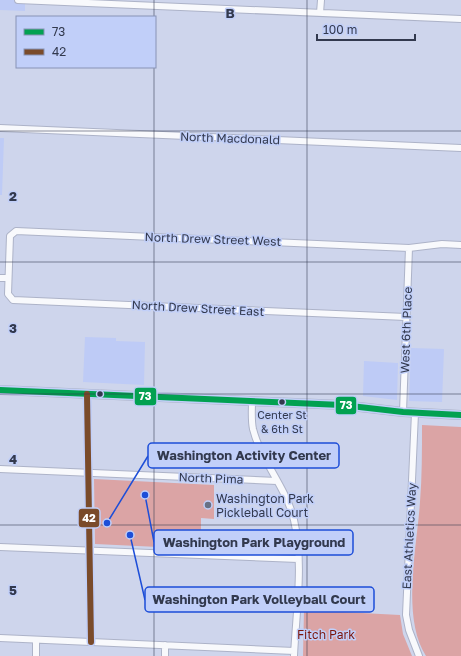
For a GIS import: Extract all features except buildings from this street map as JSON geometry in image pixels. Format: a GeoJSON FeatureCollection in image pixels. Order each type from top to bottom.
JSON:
{"type":"FeatureCollection","features":[{"type":"Feature","properties":{"kind":"street"},"geometry":{"type":"LineString","coordinates":[[18,0],[126,2],[461,19]]}},
{"type":"Feature","properties":{"kind":"street"},"geometry":{"type":"LineString","coordinates":[[320,13],[321,0]]}},
{"type":"Feature","properties":{"kind":"street","name":"North Macdonald"},"geometry":{"type":"LineString","coordinates":[[0,128],[461,148]]}},
{"type":"Feature","properties":{"kind":"street","name":"North Drew Street West"},"geometry":{"type":"LineString","coordinates":[[8,278],[10,236],[16,231],[409,248],[442,244],[461,245]]}},
{"type":"Feature","properties":{"kind":"street","name":"West 6th Place"},"geometry":{"type":"LineString","coordinates":[[403,412],[409,248]]}},
{"type":"Feature","properties":{"kind":"street"},"geometry":{"type":"LineString","coordinates":[[0,278],[8,278]]}},
{"type":"Feature","properties":{"kind":"street","name":"North Drew Street East"},"geometry":{"type":"LineString","coordinates":[[8,278],[8,294],[13,300],[406,317]]}},
{"type":"Feature","properties":{"kind":"street"},"geometry":{"type":"LineString","coordinates":[[0,390],[342,405],[403,412],[461,415]]}},
{"type":"Feature","properties":{"kind":"street"},"geometry":{"type":"LineString","coordinates":[[87,394],[92,642]]}},
{"type":"Feature","properties":{"kind":"street"},"geometry":{"type":"LineString","coordinates":[[0,638],[165,645],[294,653],[298,559],[294,520],[288,500],[258,444],[252,427],[252,402]]}},
{"type":"Feature","properties":{"kind":"street","name":"East Athletics Way"},"geometry":{"type":"LineString","coordinates":[[415,413],[406,615],[409,630],[419,656]]}},
{"type":"Feature","properties":{"kind":"street","name":"North Pima"},"geometry":{"type":"LineString","coordinates":[[0,469],[277,481]]}},
{"type":"Feature","properties":{"kind":"street"},"geometry":{"type":"LineString","coordinates":[[0,547],[298,559]]}},
{"type":"Feature","properties":{"kind":"street"},"geometry":{"type":"LineString","coordinates":[[36,640],[36,656]]}},
{"type":"Feature","properties":{"kind":"street"},"geometry":{"type":"LineString","coordinates":[[165,645],[165,656]]}},
{"type":"Feature","properties":{"kind":"shaded area"},"geometry":{"type":"Polygon","coordinates":[[[0,0],[25,0],[25,11],[0,10],[0,0]]]}},
{"type":"Feature","properties":{"kind":"shaded area"},"geometry":{"type":"Polygon","coordinates":[[[0,138],[4,138],[2,195],[0,195],[0,138]]]}},
{"type":"Feature","properties":{"kind":"shaded area"},"geometry":{"type":"Polygon","coordinates":[[[85,337],[116,338],[116,341],[145,342],[144,385],[83,382],[85,337]]]}},
{"type":"Feature","properties":{"kind":"shaded area"},"geometry":{"type":"Polygon","coordinates":[[[411,348],[444,349],[442,402],[409,401],[411,348]]]}},
{"type":"Feature","properties":{"kind":"shaded area"},"geometry":{"type":"Polygon","coordinates":[[[364,361],[398,363],[397,400],[363,396],[364,361]]]}},
{"type":"Feature","properties":{"kind":"green space"},"geometry":{"type":"Polygon","coordinates":[[[422,425],[461,427],[461,656],[426,656],[418,640],[414,622],[412,581],[421,493],[422,425]]]}},
{"type":"Feature","properties":{"kind":"green space"},"geometry":{"type":"Polygon","coordinates":[[[94,479],[214,485],[214,519],[201,518],[201,549],[95,544],[94,479]]]}},
{"type":"Feature","properties":{"kind":"green space","name":"Fitch Park"},"geometry":{"type":"Polygon","coordinates":[[[304,610],[400,615],[403,634],[412,656],[303,656],[304,610]]]}},
{"type":"Feature","properties":{"kind":"transit line","name":"73"},"geometry":{"type":"LineString","coordinates":[[0,390],[342,405],[403,412],[461,415]]}},
{"type":"Feature","properties":{"kind":"transit line","name":"42"},"geometry":{"type":"LineString","coordinates":[[87,394],[91,642]]}},
{"type":"Feature","properties":{"kind":"place","name":"Center St & 6th St"},"geometry":{"type":"Point","coordinates":[282,402]}},
{"type":"Feature","properties":{"kind":"place","name":"Washington Park Playground"},"geometry":{"type":"Point","coordinates":[145,495]}},
{"type":"Feature","properties":{"kind":"place","name":"Washington Park Pickleball Court"},"geometry":{"type":"Point","coordinates":[208,505]}},
{"type":"Feature","properties":{"kind":"place","name":"Washington Activity Center"},"geometry":{"type":"Point","coordinates":[107,523]}},
{"type":"Feature","properties":{"kind":"place","name":"Washington Park Volleyball Court"},"geometry":{"type":"Point","coordinates":[130,535]}}]}
